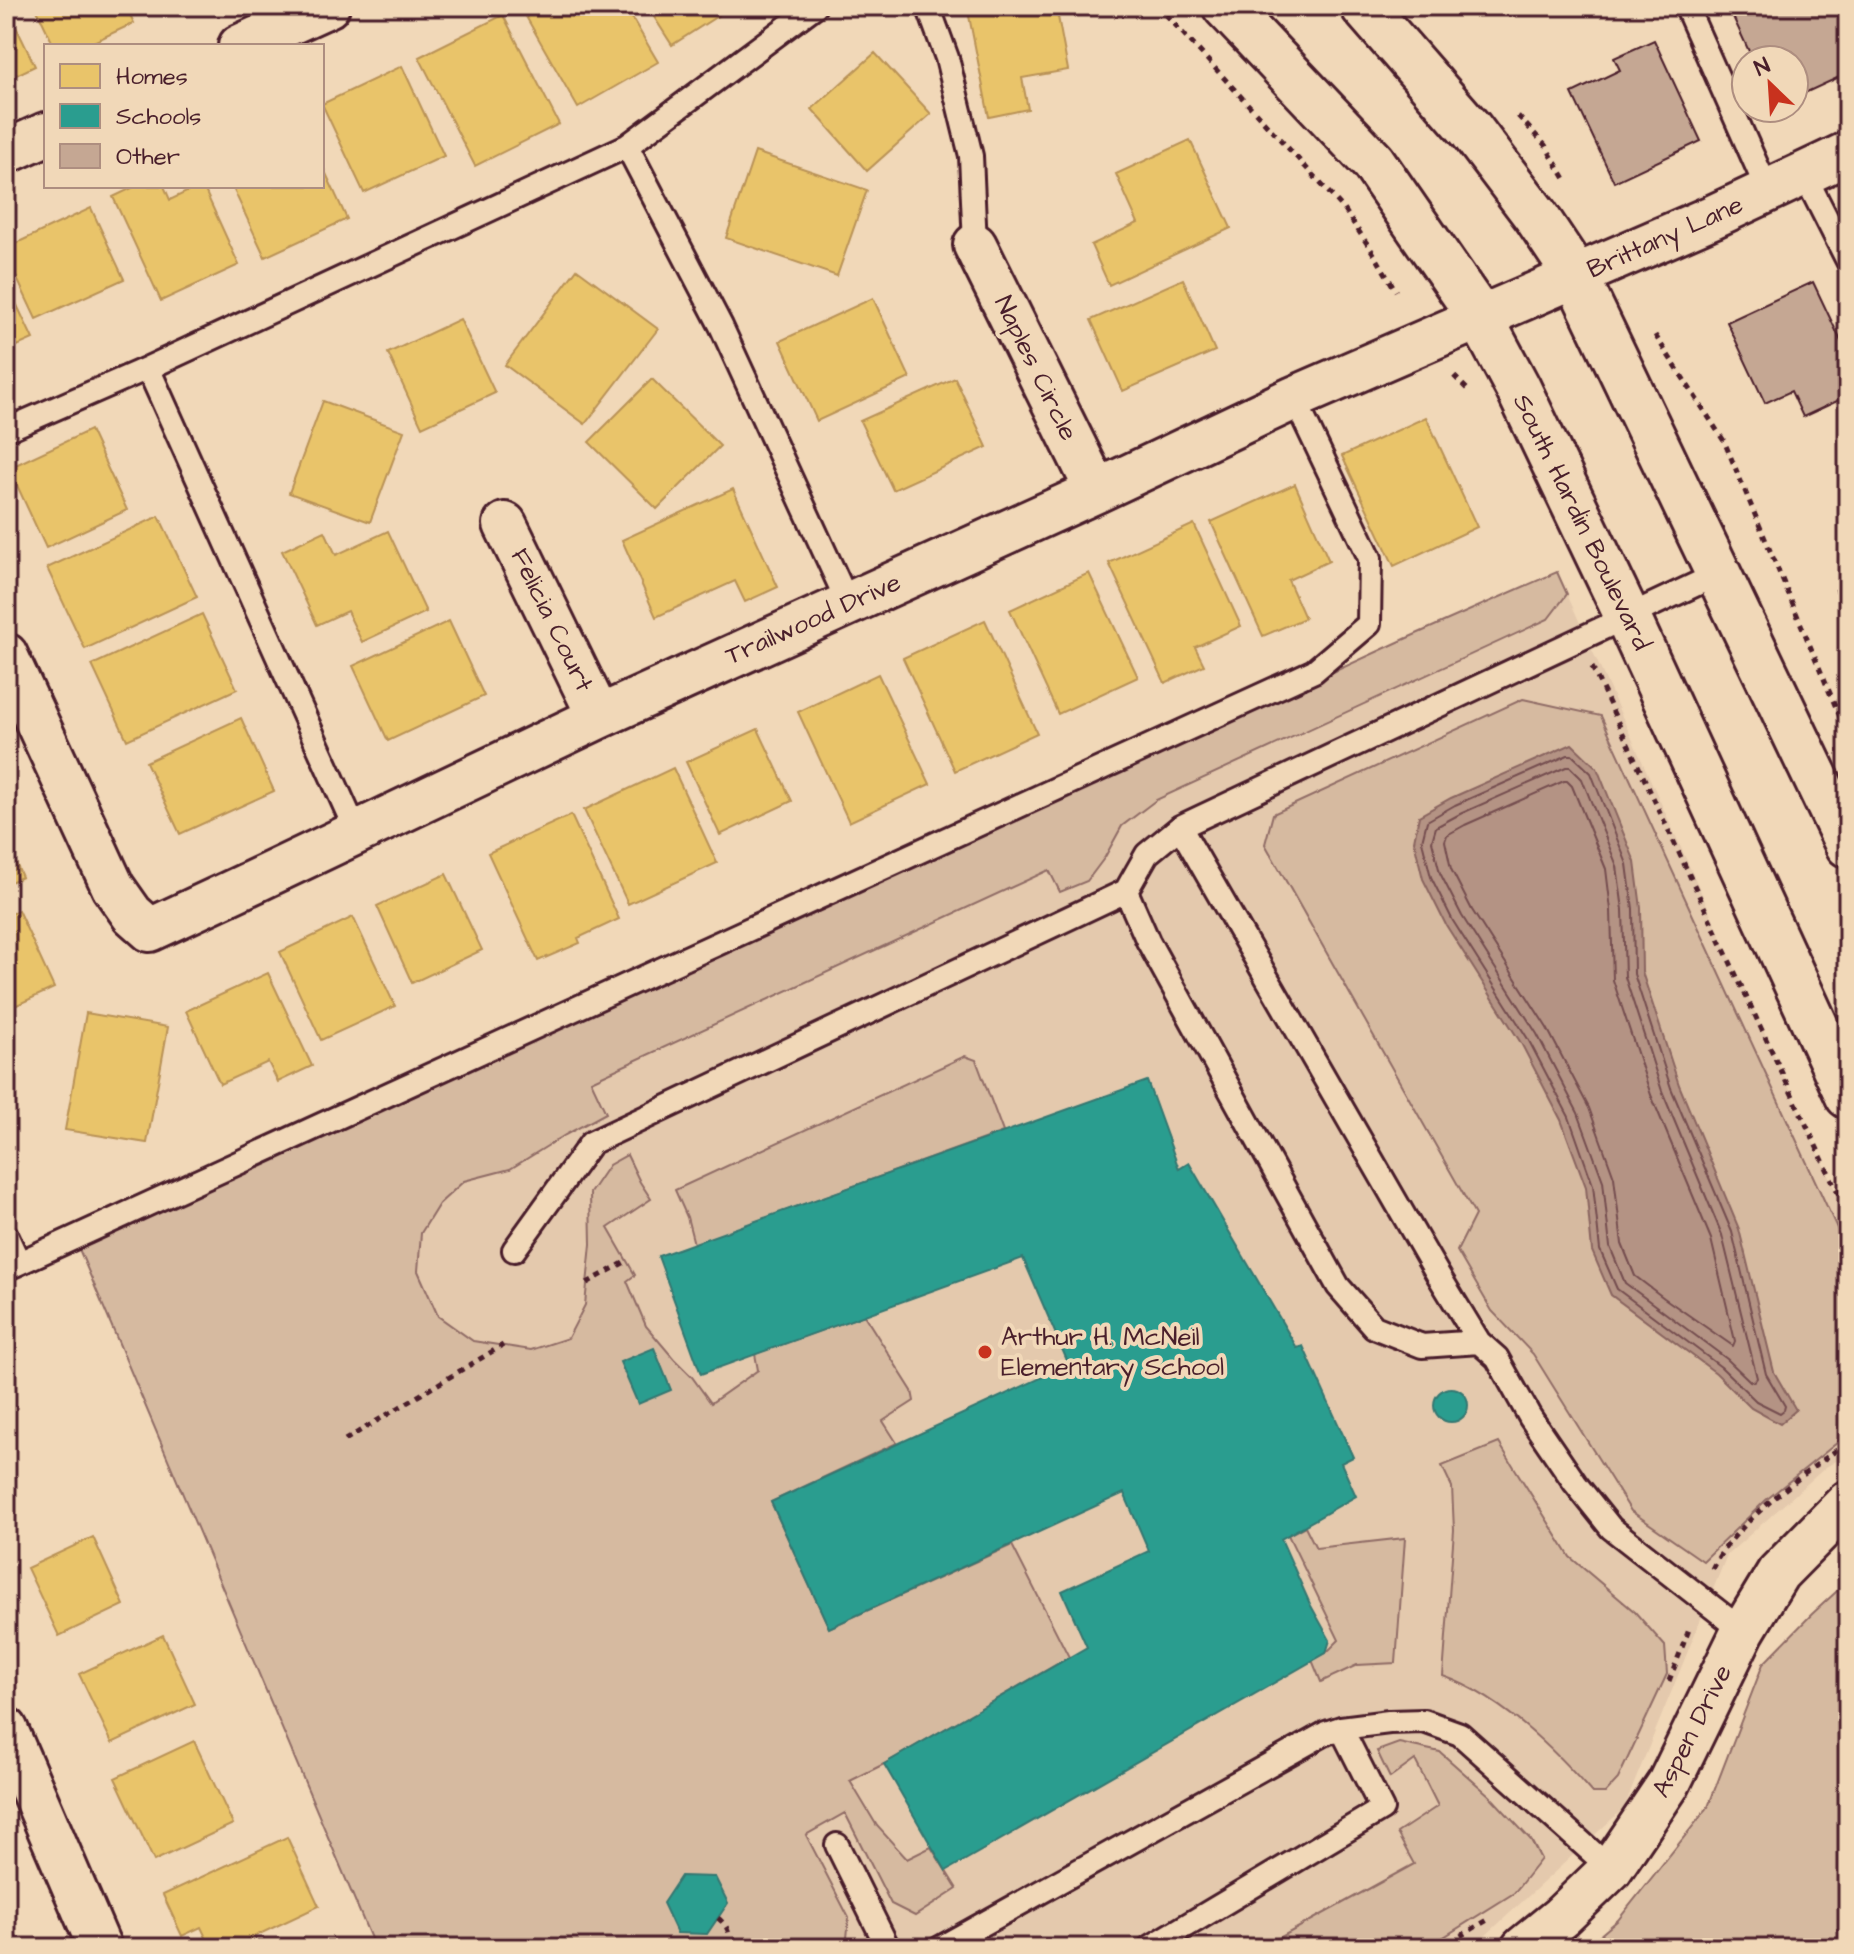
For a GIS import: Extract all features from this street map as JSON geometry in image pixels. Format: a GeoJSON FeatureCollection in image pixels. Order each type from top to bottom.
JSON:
{"type":"FeatureCollection","features":[{"type":"Feature","properties":{"kind":"main road","name":"South Hardin Boulevard"},"geometry":{"type":"LineString","coordinates":[[1225,6],[1373,162],[1480,317],[1518,388],[1628,618],[1848,1096]]}},
{"type":"Feature","properties":{"kind":"main road"},"geometry":{"type":"LineString","coordinates":[[1363,6],[1471,130],[1536,216],[1576,276],[1848,845]]}},
{"type":"Feature","properties":{"kind":"street"},"geometry":{"type":"LineString","coordinates":[[244,44],[328,6]]}},
{"type":"Feature","properties":{"kind":"street"},"geometry":{"type":"LineString","coordinates":[[6,152],[44,135]]}},
{"type":"Feature","properties":{"kind":"street","name":"Brittany Lane"},"geometry":{"type":"LineString","coordinates":[[1480,317],[1848,153]]}},
{"type":"Feature","properties":{"kind":"street","name":"Naples Circle"},"geometry":{"type":"LineString","coordinates":[[975,245],[1097,491]]}},
{"type":"Feature","properties":{"kind":"street","name":"Trailwood Drive"},"geometry":{"type":"LineString","coordinates":[[6,655],[113,887],[132,914],[150,930],[599,717],[1294,398],[1480,317]]}},
{"type":"Feature","properties":{"kind":"street","name":"Felicia Court"},"geometry":{"type":"LineString","coordinates":[[505,524],[599,717]]}},
{"type":"Feature","properties":{"kind":"street","name":"Aspen Drive"},"geometry":{"type":"LineString","coordinates":[[1523,1948],[1611,1869],[1669,1783],[1743,1631],[1778,1573],[1848,1502]]}},
{"type":"Feature","properties":{"kind":"street"},"geometry":{"type":"LineString","coordinates":[[6,1729],[100,1948]]}},
{"type":"Feature","properties":{"kind":"lane"},"geometry":{"type":"LineString","coordinates":[[6,430],[148,368],[627,146],[815,6]]}},
{"type":"Feature","properties":{"kind":"lane"},"geometry":{"type":"LineString","coordinates":[[928,6],[947,58],[971,156],[975,245]]}},
{"type":"Feature","properties":{"kind":"lane"},"geometry":{"type":"LineString","coordinates":[[1686,6],[1786,182],[1848,261]]}},
{"type":"Feature","properties":{"kind":"lane"},"geometry":{"type":"LineString","coordinates":[[627,146],[721,326],[848,603]]}},
{"type":"Feature","properties":{"kind":"lane"},"geometry":{"type":"LineString","coordinates":[[148,368],[357,833]]}},
{"type":"Feature","properties":{"kind":"lane"},"geometry":{"type":"LineString","coordinates":[[6,1235],[12,1266],[1314,671],[1369,624],[1370,558],[1294,398]]}},
{"type":"Feature","properties":{"kind":"lane"},"geometry":{"type":"LineString","coordinates":[[514,1250],[591,1143],[1126,891],[1147,854],[1180,827],[1718,574]]}},
{"type":"Feature","properties":{"kind":"lane"},"geometry":{"type":"LineString","coordinates":[[1180,827],[1437,1273],[1479,1342],[1497,1358],[1575,1483],[1611,1528],[1743,1631]]}},
{"type":"Feature","properties":{"kind":"lane"},"geometry":{"type":"LineString","coordinates":[[1126,891],[1148,941],[1338,1286],[1374,1327],[1422,1346],[1479,1342]]}},
{"type":"Feature","properties":{"kind":"lane"},"geometry":{"type":"LineString","coordinates":[[948,1946],[1326,1733],[1389,1722],[1424,1721],[1460,1734],[1611,1869]]}},
{"type":"Feature","properties":{"kind":"lane"},"geometry":{"type":"LineString","coordinates":[[1149,1948],[1382,1809],[1341,1728]]}},
{"type":"Feature","properties":{"kind":"lane"},"geometry":{"type":"LineString","coordinates":[[837,1845],[888,1948]]}},
{"type":"Feature","properties":{"kind":"path"},"geometry":{"type":"LineString","coordinates":[[1158,6],[1344,209],[1396,291]]}},
{"type":"Feature","properties":{"kind":"path"},"geometry":{"type":"LineString","coordinates":[[1652,330],[1724,441],[1848,736]]}},
{"type":"Feature","properties":{"kind":"path"},"geometry":{"type":"LineString","coordinates":[[1454,376],[1471,393]]}},
{"type":"Feature","properties":{"kind":"path"},"geometry":{"type":"LineString","coordinates":[[1580,640],[1848,1214]]}},
{"type":"Feature","properties":{"kind":"path"},"geometry":{"type":"LineString","coordinates":[[587,1283],[627,1261]]}},
{"type":"Feature","properties":{"kind":"path"},"geometry":{"type":"LineString","coordinates":[[345,1440],[503,1345]]}},
{"type":"Feature","properties":{"kind":"path"},"geometry":{"type":"LineString","coordinates":[[1667,1686],[1714,1565],[1734,1535],[1848,1442]]}},
{"type":"Feature","properties":{"kind":"path"},"geometry":{"type":"LineString","coordinates":[[1440,1948],[1497,1915]]}},
{"type":"Feature","properties":{"kind":"path"},"geometry":{"type":"LineString","coordinates":[[718,1918],[726,1924],[731,1936],[728,1948]]}},
{"type":"Feature","properties":{"kind":"shaded area","name":"Arthur H. McNeil Elementary School"},"geometry":{"type":"Polygon","coordinates":[[[1557,572],[1848,1219],[1848,1454],[1826,1467],[1727,1555],[1624,1808],[1472,1948],[375,1948],[79,1249],[1557,572]]]}},
{"type":"Feature","properties":{"kind":"shaded area"},"geometry":{"type":"Polygon","coordinates":[[[1557,572],[1567,594],[1548,619],[1156,800],[1122,826],[1087,881],[1060,892],[1049,870],[591,1081],[606,1113],[510,1169],[464,1181],[439,1204],[421,1233],[418,1271],[438,1316],[473,1341],[531,1350],[568,1338],[585,1305],[591,1244],[590,1193],[609,1165],[627,1155],[651,1199],[608,1228],[635,1275],[627,1281],[646,1326],[711,1403],[758,1370],[755,1354],[864,1315],[912,1391],[914,1401],[883,1421],[897,1443],[771,1502],[829,1628],[1012,1545],[1069,1657],[850,1781],[877,1826],[907,1859],[931,1847],[957,1889],[915,1916],[891,1904],[845,1813],[806,1835],[849,1918],[846,1948],[375,1948],[79,1249],[1557,572]]]}},
{"type":"Feature","properties":{"kind":"shaded area"},"geometry":{"type":"Polygon","coordinates":[[[1523,699],[1601,716],[1848,1252],[1848,1434],[1766,1500],[1703,1561],[1631,1511],[1533,1354],[1492,1311],[1457,1251],[1475,1215],[1265,844],[1273,814],[1523,699]]]}},
{"type":"Feature","properties":{"kind":"shaded area"},"geometry":{"type":"Polygon","coordinates":[[[965,1056],[976,1060],[1003,1132],[694,1244],[675,1190],[965,1056]]]}},
{"type":"Feature","properties":{"kind":"shaded area"},"geometry":{"type":"Polygon","coordinates":[[[1499,1443],[1570,1557],[1635,1612],[1665,1646],[1667,1674],[1618,1779],[1605,1793],[1592,1793],[1560,1758],[1505,1710],[1485,1696],[1443,1676],[1454,1530],[1452,1487],[1442,1466],[1499,1443]]]}},
{"type":"Feature","properties":{"kind":"shaded area"},"geometry":{"type":"Polygon","coordinates":[[[1305,1526],[1316,1548],[1405,1538],[1396,1663],[1357,1665],[1321,1682],[1312,1660],[1326,1653],[1339,1640],[1288,1535],[1305,1526]]]}},
{"type":"Feature","properties":{"kind":"shaded area"},"geometry":{"type":"Polygon","coordinates":[[[1848,1581],[1848,1948],[1585,1948],[1618,1920],[1708,1807],[1763,1664],[1848,1581]]]}},
{"type":"Feature","properties":{"kind":"shaded area"},"geometry":{"type":"Polygon","coordinates":[[[1399,1743],[1440,1752],[1490,1796],[1531,1840],[1541,1859],[1514,1893],[1442,1938],[1420,1948],[1261,1948],[1414,1864],[1397,1833],[1438,1806],[1415,1760],[1390,1778],[1377,1751],[1399,1743]]]}},
{"type":"Feature","properties":{"kind":"water"},"geometry":{"type":"Polygon","coordinates":[[[1572,744],[1597,768],[1635,862],[1641,908],[1642,972],[1679,1085],[1739,1229],[1774,1372],[1796,1410],[1780,1424],[1751,1408],[1716,1373],[1611,1295],[1592,1251],[1586,1187],[1561,1120],[1521,1043],[1446,925],[1423,879],[1414,841],[1419,816],[1451,798],[1572,744]]]}},
{"type":"Feature","properties":{"kind":"building: Homes"},"geometry":{"type":"Polygon","coordinates":[[[6,6],[35,66],[6,80],[6,6]]]}},
{"type":"Feature","properties":{"kind":"building: Homes"},"geometry":{"type":"Polygon","coordinates":[[[35,6],[126,6],[134,23],[89,44],[53,44],[35,6]]]}},
{"type":"Feature","properties":{"kind":"building: Homes"},"geometry":{"type":"Polygon","coordinates":[[[150,6],[168,6],[153,13],[150,6]]]}},
{"type":"Feature","properties":{"kind":"building: Homes"},"geometry":{"type":"Polygon","coordinates":[[[520,6],[625,6],[658,62],[578,108],[520,6]]]}},
{"type":"Feature","properties":{"kind":"building: Homes"},"geometry":{"type":"Polygon","coordinates":[[[647,6],[733,6],[672,45],[647,6]]]}},
{"type":"Feature","properties":{"kind":"building: Homes"},"geometry":{"type":"Polygon","coordinates":[[[967,6],[1056,6],[1068,70],[1022,78],[1028,109],[989,117],[967,6]]]}},
{"type":"Feature","properties":{"kind":"building: Homes"},"geometry":{"type":"Polygon","coordinates":[[[503,15],[559,124],[475,166],[419,57],[503,15]]]}},
{"type":"Feature","properties":{"kind":"building: Homes"},"geometry":{"type":"Polygon","coordinates":[[[875,53],[931,114],[867,171],[812,109],[875,53]]]}},
{"type":"Feature","properties":{"kind":"building: Homes"},"geometry":{"type":"Polygon","coordinates":[[[402,66],[444,156],[364,193],[324,103],[402,66]]]}},
{"type":"Feature","properties":{"kind":"building: Homes"},"geometry":{"type":"Polygon","coordinates":[[[1190,140],[1231,228],[1109,285],[1091,245],[1138,223],[1116,174],[1190,140]]]}},
{"type":"Feature","properties":{"kind":"building: Homes"},"geometry":{"type":"Polygon","coordinates":[[[755,152],[867,190],[837,276],[726,238],[755,152]]]}},
{"type":"Feature","properties":{"kind":"building: Homes"},"geometry":{"type":"Polygon","coordinates":[[[324,169],[347,219],[265,257],[233,188],[324,188],[324,169]]]}},
{"type":"Feature","properties":{"kind":"building: Homes"},"geometry":{"type":"Polygon","coordinates":[[[132,188],[165,188],[170,200],[195,188],[204,188],[239,265],[161,301],[113,197],[132,188]]]}},
{"type":"Feature","properties":{"kind":"building: Homes"},"geometry":{"type":"Polygon","coordinates":[[[91,208],[124,279],[36,319],[6,255],[6,248],[91,208]]]}},
{"type":"Feature","properties":{"kind":"building: Homes"},"geometry":{"type":"Polygon","coordinates":[[[577,269],[658,329],[585,424],[505,365],[577,269]]]}},
{"type":"Feature","properties":{"kind":"building: Homes"},"geometry":{"type":"Polygon","coordinates":[[[1183,279],[1215,351],[1123,391],[1091,320],[1183,279]]]}},
{"type":"Feature","properties":{"kind":"building: Homes"},"geometry":{"type":"Polygon","coordinates":[[[6,282],[33,339],[6,351],[6,282]]]}},
{"type":"Feature","properties":{"kind":"building: Homes"},"geometry":{"type":"Polygon","coordinates":[[[873,298],[910,378],[817,421],[780,341],[873,298]]]}},
{"type":"Feature","properties":{"kind":"building: Homes"},"geometry":{"type":"Polygon","coordinates":[[[460,319],[495,393],[422,427],[388,353],[460,319]]]}},
{"type":"Feature","properties":{"kind":"building: Homes"},"geometry":{"type":"Polygon","coordinates":[[[955,378],[987,447],[893,490],[860,421],[955,378]]]}},
{"type":"Feature","properties":{"kind":"building: Homes"},"geometry":{"type":"Polygon","coordinates":[[[652,379],[720,446],[657,509],[589,442],[652,379]]]}},
{"type":"Feature","properties":{"kind":"building: Homes"},"geometry":{"type":"Polygon","coordinates":[[[323,401],[404,431],[370,522],[289,493],[323,401]]]}},
{"type":"Feature","properties":{"kind":"building: Homes"},"geometry":{"type":"Polygon","coordinates":[[[1426,417],[1477,527],[1394,566],[1342,456],[1426,417]]]}},
{"type":"Feature","properties":{"kind":"building: Homes"},"geometry":{"type":"Polygon","coordinates":[[[90,430],[127,510],[46,548],[9,468],[90,430]]]}},
{"type":"Feature","properties":{"kind":"building: Homes"},"geometry":{"type":"Polygon","coordinates":[[[1295,484],[1329,561],[1288,580],[1305,618],[1263,636],[1211,522],[1295,484]]]}},
{"type":"Feature","properties":{"kind":"building: Homes"},"geometry":{"type":"Polygon","coordinates":[[[733,489],[778,587],[745,602],[735,581],[656,617],[622,540],[733,489]]]}},
{"type":"Feature","properties":{"kind":"building: Homes"},"geometry":{"type":"Polygon","coordinates":[[[159,516],[197,597],[85,649],[47,568],[159,516]]]}},
{"type":"Feature","properties":{"kind":"building: Homes"},"geometry":{"type":"Polygon","coordinates":[[[1194,524],[1241,626],[1195,647],[1204,665],[1165,683],[1109,563],[1194,524]]]}},
{"type":"Feature","properties":{"kind":"building: Homes"},"geometry":{"type":"Polygon","coordinates":[[[325,531],[336,555],[388,531],[426,612],[362,642],[347,611],[317,625],[282,551],[325,531]]]}},
{"type":"Feature","properties":{"kind":"building: Homes"},"geometry":{"type":"Polygon","coordinates":[[[1089,573],[1138,677],[1058,714],[1010,610],[1089,573]]]}},
{"type":"Feature","properties":{"kind":"building: Homes"},"geometry":{"type":"Polygon","coordinates":[[[202,614],[237,689],[127,740],[92,665],[202,614]]]}},
{"type":"Feature","properties":{"kind":"building: Homes"},"geometry":{"type":"Polygon","coordinates":[[[985,620],[1037,733],[955,771],[903,658],[985,620]]]}},
{"type":"Feature","properties":{"kind":"building: Homes"},"geometry":{"type":"Polygon","coordinates":[[[449,621],[484,696],[388,741],[353,666],[449,621]]]}},
{"type":"Feature","properties":{"kind":"building: Homes"},"geometry":{"type":"Polygon","coordinates":[[[878,674],[930,784],[849,822],[798,712],[878,674]]]}},
{"type":"Feature","properties":{"kind":"building: Homes"},"geometry":{"type":"Polygon","coordinates":[[[241,718],[274,791],[180,834],[146,762],[241,718]]]}},
{"type":"Feature","properties":{"kind":"building: Homes"},"geometry":{"type":"Polygon","coordinates":[[[758,729],[792,801],[720,835],[686,762],[758,729]]]}},
{"type":"Feature","properties":{"kind":"building: Homes"},"geometry":{"type":"Polygon","coordinates":[[[673,768],[717,863],[628,904],[584,810],[673,768]]]}},
{"type":"Feature","properties":{"kind":"building: Homes"},"geometry":{"type":"Polygon","coordinates":[[[571,815],[619,919],[578,938],[580,943],[538,961],[488,853],[571,815]]]}},
{"type":"Feature","properties":{"kind":"building: Homes"},"geometry":{"type":"Polygon","coordinates":[[[6,841],[22,877],[6,884],[6,841]]]}},
{"type":"Feature","properties":{"kind":"building: Homes"},"geometry":{"type":"Polygon","coordinates":[[[446,874],[482,950],[412,983],[377,906],[446,874]]]}},
{"type":"Feature","properties":{"kind":"building: Homes"},"geometry":{"type":"Polygon","coordinates":[[[18,910],[54,988],[6,1010],[6,916],[18,910]]]}},
{"type":"Feature","properties":{"kind":"building: Homes"},"geometry":{"type":"Polygon","coordinates":[[[353,917],[395,1006],[321,1040],[280,952],[353,917]]]}},
{"type":"Feature","properties":{"kind":"building: Homes"},"geometry":{"type":"Polygon","coordinates":[[[268,973],[312,1066],[278,1082],[268,1062],[220,1084],[186,1011],[268,973]]]}},
{"type":"Feature","properties":{"kind":"building: Homes"},"geometry":{"type":"Polygon","coordinates":[[[86,1013],[168,1027],[147,1143],[65,1130],[86,1013]]]}},
{"type":"Feature","properties":{"kind":"building: Homes"},"geometry":{"type":"Polygon","coordinates":[[[93,1537],[124,1605],[59,1636],[27,1568],[93,1537]]]}},
{"type":"Feature","properties":{"kind":"building: Homes"},"geometry":{"type":"Polygon","coordinates":[[[163,1635],[195,1704],[112,1743],[79,1674],[163,1635]]]}},
{"type":"Feature","properties":{"kind":"building: Homes"},"geometry":{"type":"Polygon","coordinates":[[[194,1741],[233,1824],[154,1861],[115,1778],[194,1741]]]}},
{"type":"Feature","properties":{"kind":"building: Homes"},"geometry":{"type":"Polygon","coordinates":[[[287,1837],[319,1906],[230,1948],[211,1948],[201,1927],[182,1936],[163,1895],[287,1837]]]}},
{"type":"Feature","properties":{"kind":"building: Schools"},"geometry":{"type":"Polygon","coordinates":[[[1147,1081],[1179,1169],[1189,1163],[1297,1348],[1303,1346],[1353,1457],[1341,1463],[1356,1496],[1281,1539],[1330,1640],[1326,1653],[946,1871],[884,1764],[1087,1647],[1062,1591],[1149,1551],[1124,1493],[829,1628],[771,1502],[1069,1365],[1023,1258],[701,1374],[658,1256],[1147,1081]]]}},
{"type":"Feature","properties":{"kind":"building: Schools"},"geometry":{"type":"Polygon","coordinates":[[[654,1348],[671,1390],[638,1404],[620,1362],[654,1348]]]}},
{"type":"Feature","properties":{"kind":"building: Schools"},"geometry":{"type":"Polygon","coordinates":[[[1451,1388],[1463,1393],[1468,1405],[1463,1417],[1451,1422],[1439,1417],[1434,1405],[1439,1393],[1451,1388]]]}},
{"type":"Feature","properties":{"kind":"building: Schools"},"geometry":{"type":"Polygon","coordinates":[[[681,1876],[715,1877],[728,1903],[707,1934],[677,1933],[663,1903],[681,1876]]]}},
{"type":"Feature","properties":{"kind":"building: Other"},"geometry":{"type":"Polygon","coordinates":[[[1728,6],[1834,6],[1848,36],[1848,73],[1810,91],[1810,44],[1746,44],[1728,6]]]}},
{"type":"Feature","properties":{"kind":"building: Other"},"geometry":{"type":"Polygon","coordinates":[[[1654,40],[1701,141],[1614,182],[1572,93],[1620,70],[1614,58],[1654,40]]]}},
{"type":"Feature","properties":{"kind":"building: Other"},"geometry":{"type":"Polygon","coordinates":[[[1813,282],[1848,356],[1848,396],[1803,417],[1791,391],[1765,403],[1727,322],[1813,282]]]}},
{"type":"Feature","properties":{"kind":"building: Other"},"geometry":{"type":"Polygon","coordinates":[[[1848,584],[1848,617],[1836,590],[1848,584]]]}},
{"type":"Feature","properties":{"kind":"place","name":"Arthur H. McNeil Elementary School"},"geometry":{"type":"Point","coordinates":[985,1352]}}]}
